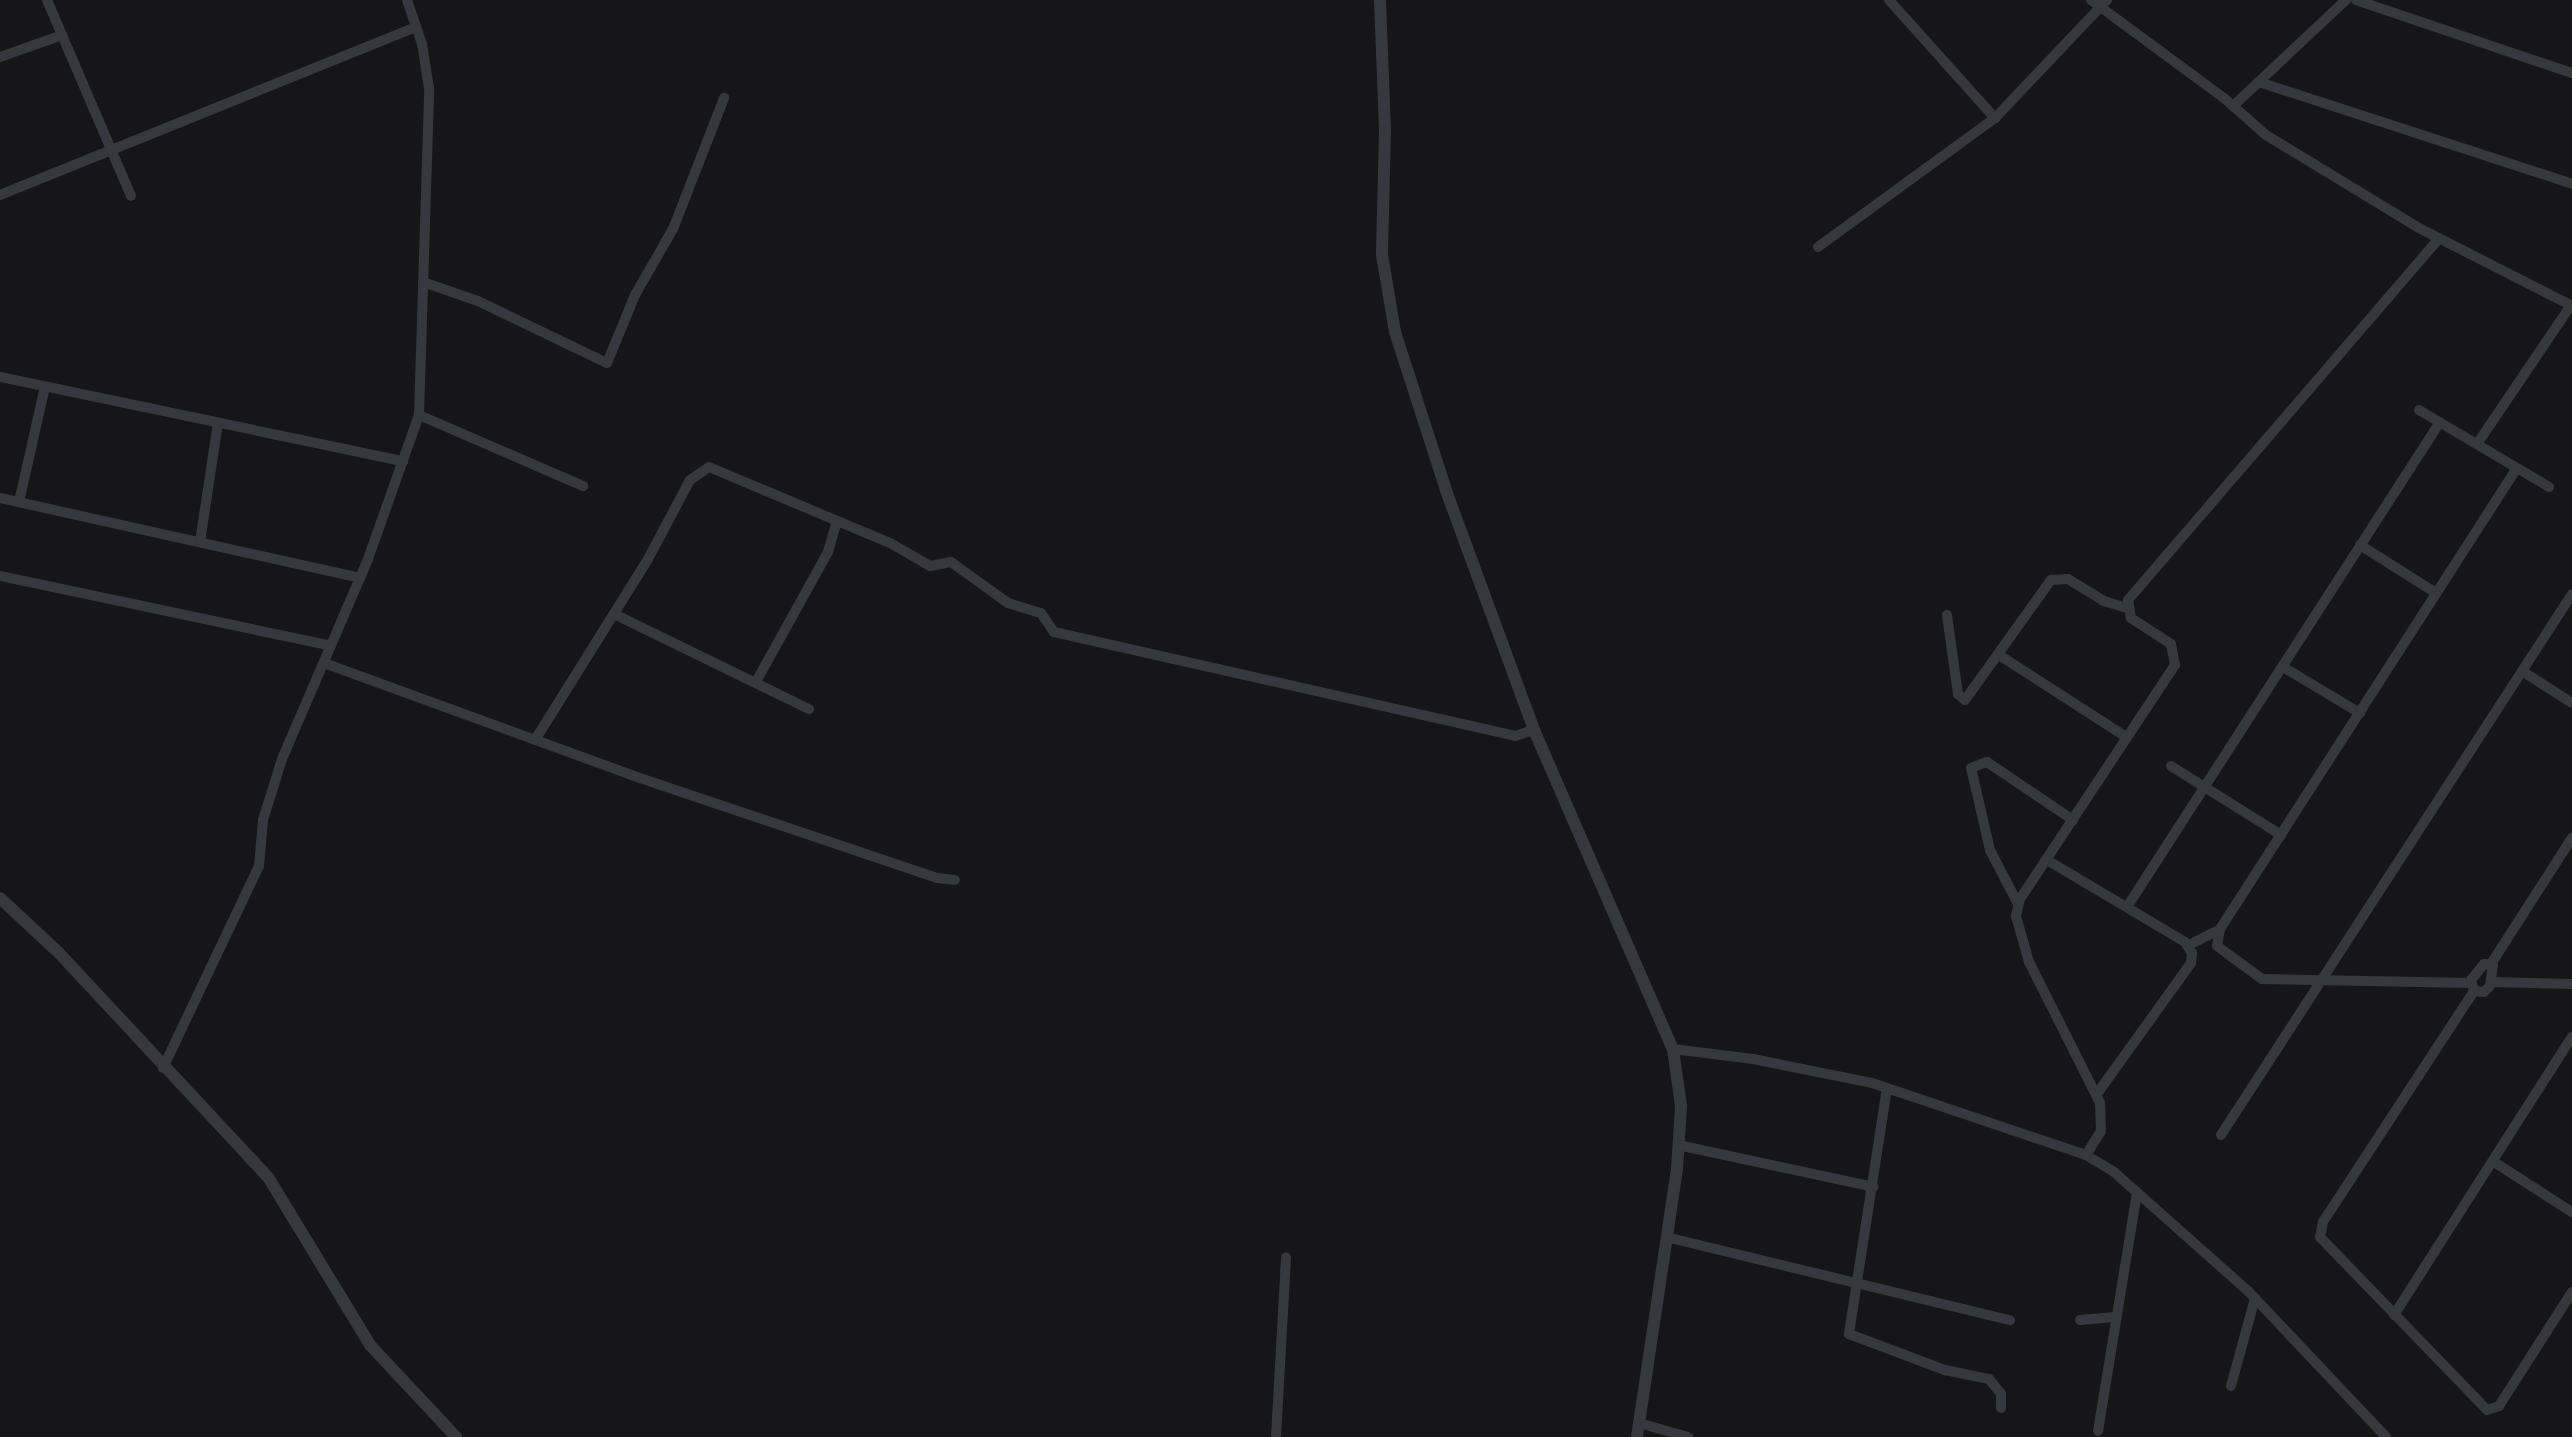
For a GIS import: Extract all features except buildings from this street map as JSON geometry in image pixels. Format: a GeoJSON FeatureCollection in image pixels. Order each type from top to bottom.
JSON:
{"type":"FeatureCollection","features":[{"type":"Feature","properties":{"kind":"street"},"geometry":{"type":"LineString","coordinates":[[46,0],[131,196]]}},
{"type":"Feature","properties":{"kind":"street"},"geometry":{"type":"LineString","coordinates":[[163,1068],[259,866],[263,820],[282,759],[360,578],[419,415],[429,88],[407,0]]}},
{"type":"Feature","properties":{"kind":"street"},"geometry":{"type":"LineString","coordinates":[[1380,0],[1385,130],[1382,254],[1395,332],[1448,496],[1534,730],[1674,1049],[1681,1106],[1678,1145],[1638,1430],[1688,1437]]}},
{"type":"Feature","properties":{"kind":"street"},"geometry":{"type":"LineString","coordinates":[[2233,106],[2346,0]]}},
{"type":"Feature","properties":{"kind":"street"},"geometry":{"type":"LineString","coordinates":[[2356,0],[2572,72]]}},
{"type":"Feature","properties":{"kind":"street"},"geometry":{"type":"LineString","coordinates":[[1892,1],[1995,118]]}},
{"type":"Feature","properties":{"kind":"street"},"geometry":{"type":"LineString","coordinates":[[1818,248],[1995,118],[2100,2],[2266,135],[2439,239],[2572,306],[2477,444]]}},
{"type":"Feature","properties":{"kind":"street"},"geometry":{"type":"LineString","coordinates":[[0,195],[416,27]]}},
{"type":"Feature","properties":{"kind":"street"},"geometry":{"type":"LineString","coordinates":[[0,57],[62,35]]}},
{"type":"Feature","properties":{"kind":"street"},"geometry":{"type":"LineString","coordinates":[[2260,82],[2572,184]]}},
{"type":"Feature","properties":{"kind":"street"},"geometry":{"type":"LineString","coordinates":[[423,282],[478,301],[607,363],[635,295],[673,229],[724,98]]}},
{"type":"Feature","properties":{"kind":"street"},"geometry":{"type":"LineString","coordinates":[[2127,608],[2130,596],[2439,239]]}},
{"type":"Feature","properties":{"kind":"street"},"geometry":{"type":"LineString","coordinates":[[0,377],[403,460]]}},
{"type":"Feature","properties":{"kind":"street"},"geometry":{"type":"LineString","coordinates":[[19,502],[45,387]]}},
{"type":"Feature","properties":{"kind":"street"},"geometry":{"type":"LineString","coordinates":[[2419,410],[2548,487]]}},
{"type":"Feature","properties":{"kind":"street"},"geometry":{"type":"LineString","coordinates":[[419,415],[583,486]]}},
{"type":"Feature","properties":{"kind":"street"},"geometry":{"type":"LineString","coordinates":[[2126,907],[2440,422]]}},
{"type":"Feature","properties":{"kind":"street"},"geometry":{"type":"LineString","coordinates":[[200,542],[218,423]]}},
{"type":"Feature","properties":{"kind":"street"},"geometry":{"type":"LineString","coordinates":[[535,740],[614,614],[690,480],[709,468],[836,524],[890,543],[930,566],[951,562],[1008,603],[1041,613],[1054,632],[1515,736],[1534,730]]}},
{"type":"Feature","properties":{"kind":"street"},"geometry":{"type":"LineString","coordinates":[[2491,964],[2496,970],[2484,992],[2472,987],[2262,979],[2217,946],[2220,929],[2517,468]]}},
{"type":"Feature","properties":{"kind":"street"},"geometry":{"type":"LineString","coordinates":[[0,498],[360,578]]}},
{"type":"Feature","properties":{"kind":"street"},"geometry":{"type":"LineString","coordinates":[[757,680],[828,552],[836,524]]}},
{"type":"Feature","properties":{"kind":"street"},"geometry":{"type":"LineString","coordinates":[[2360,545],[2436,593]]}},
{"type":"Feature","properties":{"kind":"street"},"geometry":{"type":"LineString","coordinates":[[0,576],[331,646]]}},
{"type":"Feature","properties":{"kind":"street"},"geometry":{"type":"LineString","coordinates":[[1948,614],[1961,699],[1969,698],[2046,583],[2056,578],[2127,608],[2134,620],[2170,644],[2176,660],[2018,904],[2016,922],[2029,962],[2097,1094],[2101,1131],[2086,1155]]}},
{"type":"Feature","properties":{"kind":"street"},"geometry":{"type":"LineString","coordinates":[[2221,1135],[2572,594]]}},
{"type":"Feature","properties":{"kind":"street"},"geometry":{"type":"LineString","coordinates":[[614,614],[810,708]]}},
{"type":"Feature","properties":{"kind":"street"},"geometry":{"type":"LineString","coordinates":[[1999,655],[2126,737]]}},
{"type":"Feature","properties":{"kind":"street"},"geometry":{"type":"LineString","coordinates":[[324,663],[535,740],[937,878],[955,880]]}},
{"type":"Feature","properties":{"kind":"street"},"geometry":{"type":"LineString","coordinates":[[2282,667],[2360,713]]}},
{"type":"Feature","properties":{"kind":"street"},"geometry":{"type":"LineString","coordinates":[[2522,671],[2572,703]]}},
{"type":"Feature","properties":{"kind":"street"},"geometry":{"type":"LineString","coordinates":[[2018,904],[1990,850],[1972,768],[1987,762],[2073,820]]}},
{"type":"Feature","properties":{"kind":"street"},"geometry":{"type":"LineString","coordinates":[[2171,766],[2281,835]]}},
{"type":"Feature","properties":{"kind":"street"},"geometry":{"type":"LineString","coordinates":[[2491,964],[2572,838]]}},
{"type":"Feature","properties":{"kind":"street"},"geometry":{"type":"LineString","coordinates":[[2047,860],[2188,945],[2191,963],[2097,1094]]}},
{"type":"Feature","properties":{"kind":"street"},"geometry":{"type":"LineString","coordinates":[[0,898],[59,953],[268,1177],[370,1346],[456,1437]]}},
{"type":"Feature","properties":{"kind":"street"},"geometry":{"type":"LineString","coordinates":[[2188,945],[2220,929]]}},
{"type":"Feature","properties":{"kind":"street"},"geometry":{"type":"LineString","coordinates":[[2491,964],[2484,964],[2320,1230],[2323,1244],[2490,1411],[2499,1406],[2572,1292]]}},
{"type":"Feature","properties":{"kind":"street"},"geometry":{"type":"LineString","coordinates":[[2492,982],[2572,984]]}},
{"type":"Feature","properties":{"kind":"street"},"geometry":{"type":"LineString","coordinates":[[2394,1315],[2572,1038]]}},
{"type":"Feature","properties":{"kind":"street"},"geometry":{"type":"LineString","coordinates":[[1674,1049],[1752,1059],[1887,1088],[2086,1155],[2137,1192],[2255,1298],[2386,1437]]}},
{"type":"Feature","properties":{"kind":"street"},"geometry":{"type":"LineString","coordinates":[[1887,1088],[1850,1334],[1944,1370],[1988,1379],[2001,1394],[2001,1408]]}},
{"type":"Feature","properties":{"kind":"street"},"geometry":{"type":"LineString","coordinates":[[1678,1145],[1874,1187]]}},
{"type":"Feature","properties":{"kind":"street"},"geometry":{"type":"LineString","coordinates":[[2494,1162],[2572,1212]]}},
{"type":"Feature","properties":{"kind":"street"},"geometry":{"type":"LineString","coordinates":[[2098,1431],[2137,1192]]}},
{"type":"Feature","properties":{"kind":"street"},"geometry":{"type":"LineString","coordinates":[[1666,1237],[2010,1320]]}},
{"type":"Feature","properties":{"kind":"street"},"geometry":{"type":"LineString","coordinates":[[1276,1437],[1286,1256]]}},
{"type":"Feature","properties":{"kind":"street"},"geometry":{"type":"LineString","coordinates":[[2232,1386],[2255,1298]]}},
{"type":"Feature","properties":{"kind":"street"},"geometry":{"type":"LineString","coordinates":[[2080,1320],[2116,1317]]}}]}
